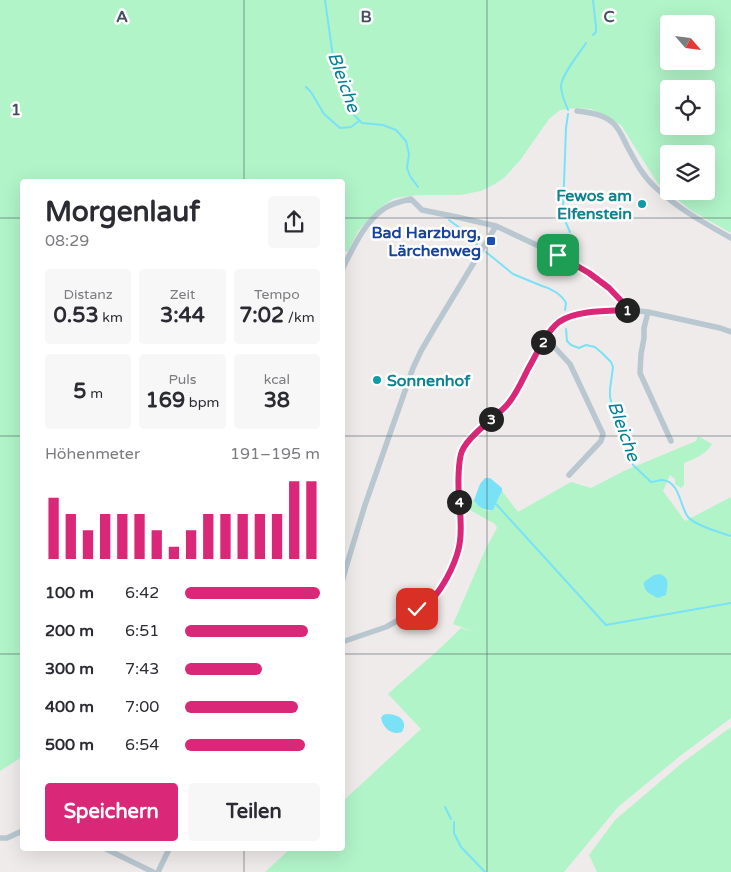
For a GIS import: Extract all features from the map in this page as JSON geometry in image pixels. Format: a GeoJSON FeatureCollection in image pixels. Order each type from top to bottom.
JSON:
{"type":"FeatureCollection","features":[{"type":"Feature","properties":{"kind":"street"},"geometry":{"type":"LineString","coordinates":[[577,111],[589,112],[612,122],[618,129],[636,163],[655,187],[689,214],[731,238]]}},
{"type":"Feature","properties":{"kind":"street"},"geometry":{"type":"LineString","coordinates":[[345,264],[362,232],[375,216],[394,203],[411,199],[422,210],[457,216],[496,226],[558,255],[589,273],[609,288],[630,310]]}},
{"type":"Feature","properties":{"kind":"street"},"geometry":{"type":"LineString","coordinates":[[345,571],[365,504],[421,351],[496,226]]}},
{"type":"Feature","properties":{"kind":"street"},"geometry":{"type":"LineString","coordinates":[[345,641],[386,627],[434,597],[457,557],[460,541],[458,480],[462,452],[466,444],[507,404],[516,392],[546,338],[559,322],[568,317],[585,313],[630,310],[648,312],[731,332]]}},
{"type":"Feature","properties":{"kind":"street"},"geometry":{"type":"LineString","coordinates":[[648,312],[644,328],[640,373],[671,441]]}},
{"type":"Feature","properties":{"kind":"street"},"geometry":{"type":"LineString","coordinates":[[546,338],[570,364],[603,434],[601,441],[568,475]]}},
{"type":"Feature","properties":{"kind":"street"},"geometry":{"type":"LineString","coordinates":[[0,838],[7,838],[20,832]]}},
{"type":"Feature","properties":{"kind":"street"},"geometry":{"type":"LineString","coordinates":[[110,851],[153,872]]}},
{"type":"Feature","properties":{"kind":"street"},"geometry":{"type":"LineString","coordinates":[[158,872],[169,851]]}},
{"type":"Feature","properties":{"kind":"green space"},"geometry":{"type":"Polygon","coordinates":[[[0,0],[731,0],[731,233],[692,211],[678,200],[715,200],[715,145],[660,145],[660,186],[621,125],[591,109],[560,110],[549,119],[521,159],[505,177],[481,191],[460,195],[419,195],[393,199],[374,214],[358,231],[348,252],[345,251],[345,179],[20,179],[20,758],[0,771],[0,0]]]}},
{"type":"Feature","properties":{"kind":"green space"},"geometry":{"type":"Polygon","coordinates":[[[698,436],[712,444],[703,454],[684,463],[684,485],[681,488],[675,484],[675,479],[670,475],[663,491],[685,521],[731,497],[731,718],[680,756],[618,807],[564,872],[265,872],[288,851],[345,851],[345,799],[421,729],[388,694],[461,628],[477,633],[453,624],[486,548],[497,528],[495,524],[470,510],[468,499],[474,500],[476,504],[487,511],[493,510],[502,491],[518,512],[571,482],[591,488],[624,471],[696,441],[698,436]]]}},
{"type":"Feature","properties":{"kind":"green space"},"geometry":{"type":"Polygon","coordinates":[[[731,727],[731,872],[597,872],[589,855],[615,820],[682,763],[731,727]]]}},
{"type":"Feature","properties":{"kind":"water"},"geometry":{"type":"Polygon","coordinates":[[[485,478],[490,478],[502,488],[493,510],[482,508],[474,500],[480,484],[485,478]]]}},
{"type":"Feature","properties":{"kind":"water"},"geometry":{"type":"Polygon","coordinates":[[[660,574],[666,578],[667,585],[666,595],[658,598],[646,590],[644,582],[654,575],[660,574]]]}},
{"type":"Feature","properties":{"kind":"water"},"geometry":{"type":"Polygon","coordinates":[[[386,714],[401,718],[404,724],[402,732],[391,732],[386,728],[381,718],[386,714]]]}},
{"type":"Feature","properties":{"kind":"waterway","name":"Bleiche"},"geometry":{"type":"LineString","coordinates":[[325,0],[333,57],[346,100],[354,115],[362,123],[383,125],[396,130],[406,141],[409,154],[407,168],[418,187]]}},
{"type":"Feature","properties":{"kind":"waterway"},"geometry":{"type":"LineString","coordinates":[[593,0],[596,27],[596,32],[593,35]]}},
{"type":"Feature","properties":{"kind":"waterway"},"geometry":{"type":"LineString","coordinates":[[568,110],[563,98],[562,81],[586,43]]}},
{"type":"Feature","properties":{"kind":"waterway"},"geometry":{"type":"LineString","coordinates":[[306,87],[324,114],[340,128],[351,127],[359,121]]}},
{"type":"Feature","properties":{"kind":"waterway"},"geometry":{"type":"LineString","coordinates":[[568,114],[563,211],[570,232]]}},
{"type":"Feature","properties":{"kind":"waterway","name":"Bleiche"},"geometry":{"type":"LineString","coordinates":[[449,220],[464,231],[469,242],[477,244]]}},
{"type":"Feature","properties":{"kind":"waterway","name":"Bleiche"},"geometry":{"type":"LineString","coordinates":[[486,252],[513,274],[556,292],[566,303],[565,310]]}},
{"type":"Feature","properties":{"kind":"waterway","name":"Bleiche"},"geometry":{"type":"LineString","coordinates":[[566,329],[567,341],[571,345],[579,348],[586,345],[595,347],[611,362],[613,367],[610,397],[612,405],[624,421],[633,465],[651,482],[662,480],[668,481],[673,485],[679,495],[685,513],[696,523],[731,536]]}},
{"type":"Feature","properties":{"kind":"waterway"},"geometry":{"type":"LineString","coordinates":[[496,504],[606,625],[731,603]]}},
{"type":"Feature","properties":{"kind":"waterway"},"geometry":{"type":"LineString","coordinates":[[445,807],[451,819]]}},
{"type":"Feature","properties":{"kind":"waterway"},"geometry":{"type":"LineString","coordinates":[[454,822],[454,833],[461,847],[485,872]]}},
{"type":"Feature","properties":{"kind":"place","name":"Fewos am Elfenstein"},"geometry":{"type":"Point","coordinates":[642,204]}},
{"type":"Feature","properties":{"kind":"place","name":"Bad Harzburg, Lärchenweg"},"geometry":{"type":"Point","coordinates":[491,241]}},
{"type":"Feature","properties":{"kind":"place","name":"Sonnenhof"},"geometry":{"type":"Point","coordinates":[377,380]}},
{"type":"Feature","properties":{"kind":"route"},"geometry":{"type":"LineString","coordinates":[[417,609],[434,597],[457,557],[461,526],[458,480],[462,452],[466,444],[507,404],[516,392],[551,330],[559,322],[568,317],[585,313],[630,310],[609,288],[589,273],[558,255]]}}]}
